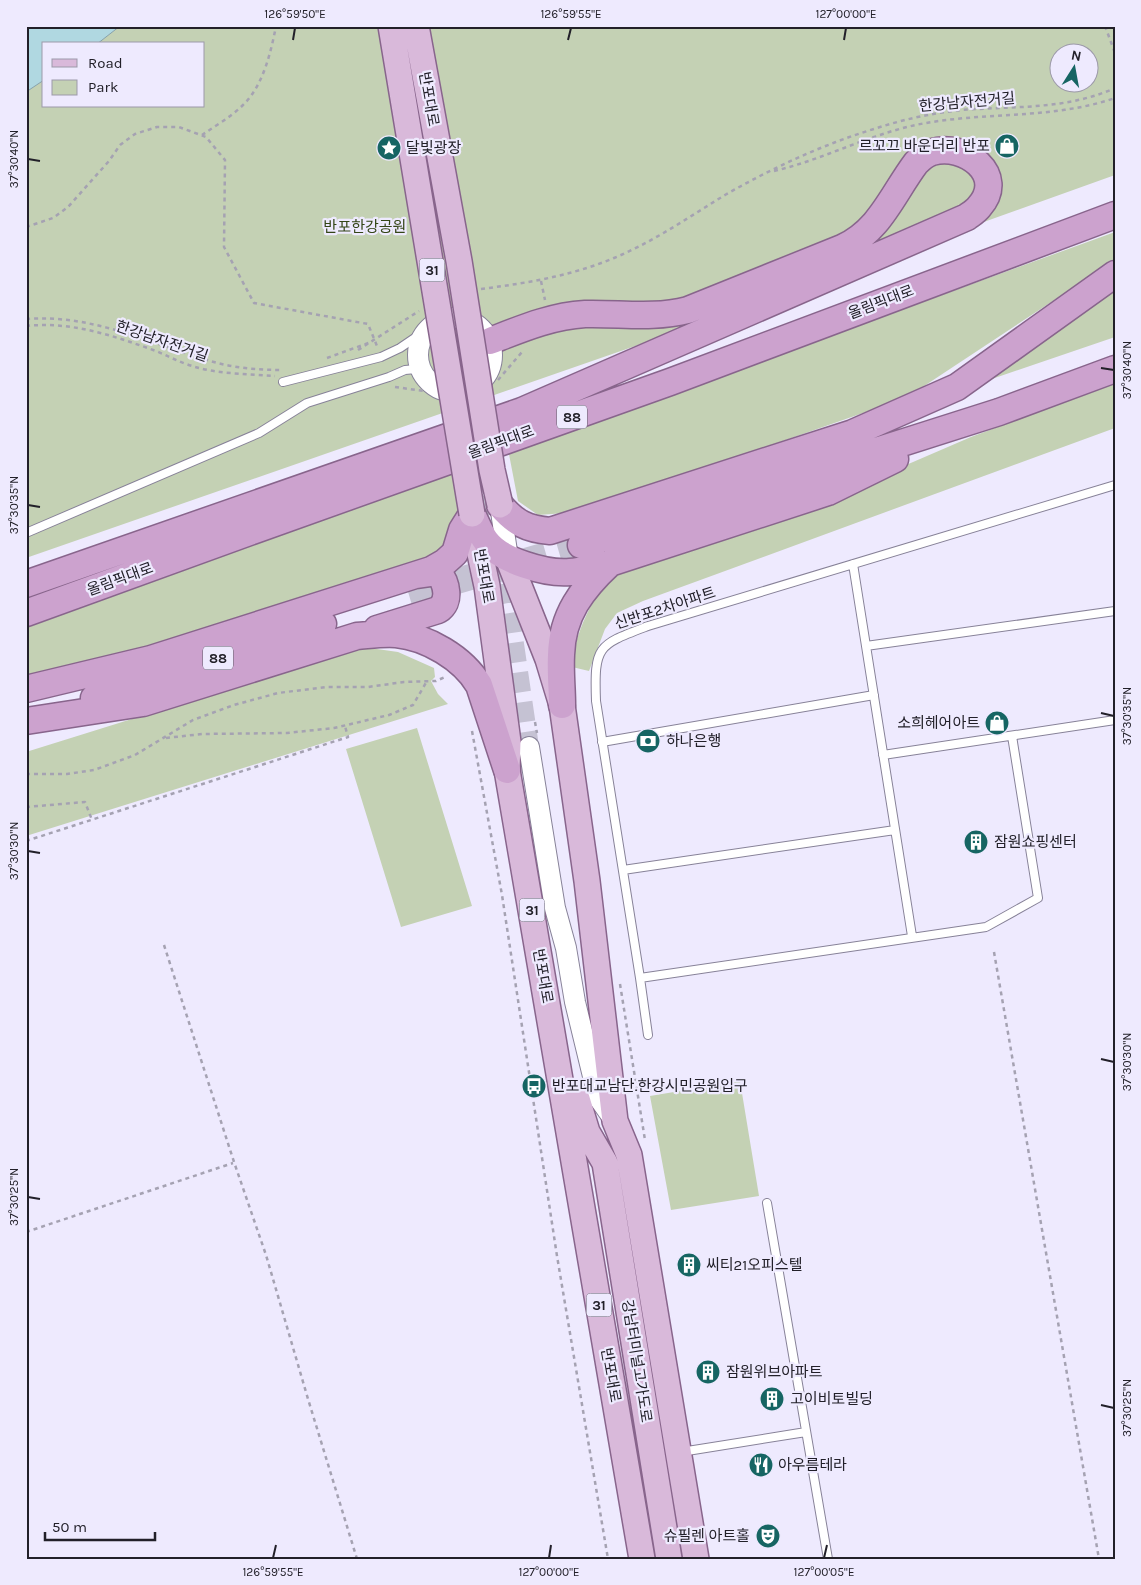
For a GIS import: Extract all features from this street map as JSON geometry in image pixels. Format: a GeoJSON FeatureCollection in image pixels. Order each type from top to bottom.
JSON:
{"type":"FeatureCollection","features":[{"type":"Feature","properties":{"kind":"highway"},"geometry":{"type":"LineString","coordinates":[[362,492],[522,411],[967,217],[980,206],[985,197],[989,186],[987,176],[978,162],[964,154],[953,151],[932,152],[916,164],[884,212],[870,229],[855,242],[842,248],[688,310],[663,316],[585,314],[570,316],[534,323],[490,341]]}},
{"type":"Feature","properties":{"kind":"highway","name":"올림픽대로"},"geometry":{"type":"LineString","coordinates":[[26,613],[252,530],[670,382],[1115,215]]}},
{"type":"Feature","properties":{"kind":"highway"},"geometry":{"type":"LineString","coordinates":[[500,505],[510,517],[523,525],[536,530],[572,537],[853,433],[957,387],[1115,274]]}},
{"type":"Feature","properties":{"kind":"highway"},"geometry":{"type":"LineString","coordinates":[[581,570],[569,568],[557,559],[552,542],[554,537],[572,537],[976,419],[1115,369]]}},
{"type":"Feature","properties":{"kind":"highway"},"geometry":{"type":"LineString","coordinates":[[26,585],[522,411]]}},
{"type":"Feature","properties":{"kind":"highway"},"geometry":{"type":"LineString","coordinates":[[472,514],[485,540],[496,551],[508,558],[547,570],[567,572],[581,570],[610,563],[828,492],[976,419]]}},
{"type":"Feature","properties":{"kind":"highway"},"geometry":{"type":"LineString","coordinates":[[410,586],[445,562],[455,552],[462,530],[472,514]]}},
{"type":"Feature","properties":{"kind":"highway"},"geometry":{"type":"LineString","coordinates":[[26,585],[252,530]]}},
{"type":"Feature","properties":{"kind":"highway"},"geometry":{"type":"LineString","coordinates":[[562,705],[560,655],[569,618],[578,598],[589,583],[610,563]]}},
{"type":"Feature","properties":{"kind":"highway"},"geometry":{"type":"LineString","coordinates":[[26,689],[151,659],[410,586],[438,572],[443,578],[446,589],[443,607],[438,610],[357,636],[143,703],[26,721]]}},
{"type":"Feature","properties":{"kind":"highway","name":"88"},"geometry":{"type":"LineString","coordinates":[[26,721],[410,586]]}},
{"type":"Feature","properties":{"kind":"highway"},"geometry":{"type":"LineString","coordinates":[[357,636],[382,634],[411,637],[441,650],[454,657],[463,665],[474,676],[479,685],[507,770]]}},
{"type":"Feature","properties":{"kind":"main road","name":"반포대로"},"geometry":{"type":"LineString","coordinates":[[391,26],[472,514],[487,586],[508,742],[507,770],[642,1559]]}},
{"type":"Feature","properties":{"kind":"main road","name":"반포대로"},"geometry":{"type":"LineString","coordinates":[[416,26],[459,261],[492,470],[500,505]]}},
{"type":"Feature","properties":{"kind":"main road","name":"반포대로"},"geometry":{"type":"LineString","coordinates":[[508,558],[548,660],[562,705],[586,869],[614,1121],[629,1155],[696,1559]]}},
{"type":"Feature","properties":{"kind":"main road","name":"31"},"geometry":{"type":"LineString","coordinates":[[556,1051],[569,1072],[587,1132],[605,1163]]}},
{"type":"Feature","properties":{"kind":"main road","name":"31"},"geometry":{"type":"LineString","coordinates":[[605,1163],[614,1121]]}},
{"type":"Feature","properties":{"kind":"main road","name":"강남터미널고가도로"},"geometry":{"type":"LineString","coordinates":[[605,1163],[669,1559]]}},
{"type":"Feature","properties":{"kind":"street"},"geometry":{"type":"LineString","coordinates":[[458,317],[477,324],[490,341],[492,352],[490,368],[481,381],[473,388],[462,391],[451,392],[440,389],[426,379],[417,360],[418,345],[425,331],[442,319],[458,317]]}},
{"type":"Feature","properties":{"kind":"street","name":"반포대로"},"geometry":{"type":"LineString","coordinates":[[500,505],[508,558]]}},
{"type":"Feature","properties":{"kind":"street"},"geometry":{"type":"LineString","coordinates":[[529,747],[555,908],[566,948],[575,1002],[598,1097],[614,1121]]}},
{"type":"Feature","properties":{"kind":"street"},"geometry":{"type":"LineString","coordinates":[[549,1009],[554,983],[555,908]]}},
{"type":"Feature","properties":{"kind":"lane"},"geometry":{"type":"LineString","coordinates":[[282,379],[381,357],[400,348],[425,331]]}},
{"type":"Feature","properties":{"kind":"lane"},"geometry":{"type":"LineString","coordinates":[[26,533],[259,433],[308,403],[405,370],[416,369],[426,379]]}},
{"type":"Feature","properties":{"kind":"lane","name":"신반포2차아파트"},"geometry":{"type":"LineString","coordinates":[[648,1035],[596,701],[595,674],[600,653],[606,645],[614,639],[648,626],[1115,485]]}},
{"type":"Feature","properties":{"kind":"lane"},"geometry":{"type":"LineString","coordinates":[[853,564],[912,936]]}},
{"type":"Feature","properties":{"kind":"lane"},"geometry":{"type":"LineString","coordinates":[[866,646],[1115,611]]}},
{"type":"Feature","properties":{"kind":"lane"},"geometry":{"type":"LineString","coordinates":[[602,742],[874,695]]}},
{"type":"Feature","properties":{"kind":"lane"},"geometry":{"type":"LineString","coordinates":[[883,755],[1115,720]]}},
{"type":"Feature","properties":{"kind":"lane"},"geometry":{"type":"LineString","coordinates":[[640,978],[986,926],[1038,898],[1012,736]]}},
{"type":"Feature","properties":{"kind":"lane"},"geometry":{"type":"LineString","coordinates":[[623,870],[895,830]]}},
{"type":"Feature","properties":{"kind":"lane"},"geometry":{"type":"LineString","coordinates":[[767,1203],[828,1559]]}},
{"type":"Feature","properties":{"kind":"lane"},"geometry":{"type":"LineString","coordinates":[[679,1452],[806,1432]]}},
{"type":"Feature","properties":{"kind":"path"},"geometry":{"type":"LineString","coordinates":[[202,136],[244,105],[261,79],[272,46],[276,26]]}},
{"type":"Feature","properties":{"kind":"path"},"geometry":{"type":"LineString","coordinates":[[1105,26],[1115,53]]}},
{"type":"Feature","properties":{"kind":"path","name":"한강남자전거길"},"geometry":{"type":"LineString","coordinates":[[477,289],[535,282],[578,271],[615,258],[662,234],[727,194],[786,162],[821,147],[902,121],[946,112],[1068,103],[1091,98],[1115,88]]}},
{"type":"Feature","properties":{"kind":"path","name":"한강남자전거길"},"geometry":{"type":"LineString","coordinates":[[770,172],[900,128],[955,119],[1063,111],[1115,98]]}},
{"type":"Feature","properties":{"kind":"path"},"geometry":{"type":"LineString","coordinates":[[1006,109],[1007,115]]}},
{"type":"Feature","properties":{"kind":"path"},"geometry":{"type":"LineString","coordinates":[[26,227],[53,218],[68,207],[104,168],[120,146],[135,134],[156,128],[179,127],[206,137],[225,160],[224,247],[254,303],[368,324],[377,346]]}},
{"type":"Feature","properties":{"kind":"path"},"geometry":{"type":"LineString","coordinates":[[339,358],[363,348],[426,306]]}},
{"type":"Feature","properties":{"kind":"path","name":"한강남자전거길"},"geometry":{"type":"LineString","coordinates":[[26,319],[66,319],[93,323],[209,361],[246,368],[285,370]]}},
{"type":"Feature","properties":{"kind":"path","name":"한강남자전거길"},"geometry":{"type":"LineString","coordinates":[[26,326],[85,328],[193,366],[282,379]]}},
{"type":"Feature","properties":{"kind":"path"},"geometry":{"type":"LineString","coordinates":[[321,360],[374,341]]}},
{"type":"Feature","properties":{"kind":"path"},"geometry":{"type":"LineString","coordinates":[[157,352],[161,344]]}},
{"type":"Feature","properties":{"kind":"path"},"geometry":{"type":"LineString","coordinates":[[393,387],[424,391],[426,379]]}},
{"type":"Feature","properties":{"kind":"path"},"geometry":{"type":"LineString","coordinates":[[26,774],[67,774],[94,770],[135,755],[194,720],[234,705],[278,693],[326,687],[368,687],[404,682],[436,681],[449,675]]}},
{"type":"Feature","properties":{"kind":"path"},"geometry":{"type":"LineString","coordinates":[[165,738],[202,734],[287,733],[345,726],[389,715],[413,705],[427,681]]}},
{"type":"Feature","properties":{"kind":"path"},"geometry":{"type":"LineString","coordinates":[[26,841],[348,737],[345,726]]}},
{"type":"Feature","properties":{"kind":"path"},"geometry":{"type":"LineString","coordinates":[[471,727],[502,895],[557,1256],[608,1559]]}},
{"type":"Feature","properties":{"kind":"path"},"geometry":{"type":"LineString","coordinates":[[26,807],[85,802],[92,820]]}},
{"type":"Feature","properties":{"kind":"path"},"geometry":{"type":"LineString","coordinates":[[164,945],[266,1255],[357,1559]]}},
{"type":"Feature","properties":{"kind":"path"},"geometry":{"type":"LineString","coordinates":[[994,952],[1099,1559]]}},
{"type":"Feature","properties":{"kind":"path"},"geometry":{"type":"LineString","coordinates":[[26,1232],[234,1162]]}},
{"type":"Feature","properties":{"kind":"green space","name":"반포한강공원"},"geometry":{"type":"Polygon","coordinates":[[[120,26],[1115,26],[1115,175],[710,320],[26,558],[26,92],[42,81],[42,108],[205,108],[205,42],[100,42],[120,26]]]}},
{"type":"Feature","properties":{"kind":"green space"},"geometry":{"type":"Polygon","coordinates":[[[1115,232],[1115,260],[906,398],[579,512],[538,515],[518,501],[508,449],[604,418],[1115,232]]]}},
{"type":"Feature","properties":{"kind":"green space"},"geometry":{"type":"Polygon","coordinates":[[[1115,282],[1115,337],[983,382],[1115,282]]]}},
{"type":"Feature","properties":{"kind":"green space"},"geometry":{"type":"Polygon","coordinates":[[[1115,383],[1115,428],[643,601],[617,613],[605,629],[589,671],[572,667],[577,640],[586,615],[614,569],[869,481],[971,437],[1115,383]]]}},
{"type":"Feature","properties":{"kind":"green space"},"geometry":{"type":"Polygon","coordinates":[[[454,470],[458,507],[456,528],[453,536],[444,550],[416,570],[26,681],[26,628],[454,470]]]}},
{"type":"Feature","properties":{"kind":"green space"},"geometry":{"type":"Polygon","coordinates":[[[363,647],[398,652],[434,668],[435,677],[431,681],[438,694],[448,704],[26,836],[26,752],[363,647]]]}},
{"type":"Feature","properties":{"kind":"green space"},"geometry":{"type":"Polygon","coordinates":[[[417,728],[472,906],[401,927],[346,749],[417,728]]]}},
{"type":"Feature","properties":{"kind":"green space"},"geometry":{"type":"Polygon","coordinates":[[[740,1081],[759,1196],[671,1210],[650,1096],[740,1081]]]}},
{"type":"Feature","properties":{"kind":"shaded area"},"geometry":{"type":"Polygon","coordinates":[[[26,26],[120,26],[100,42],[42,42],[42,81],[26,92],[26,26]]]}},
{"type":"Feature","properties":{"kind":"tunnel"},"geometry":{"type":"LineString","coordinates":[[472,437],[508,603],[529,747]]}},
{"type":"Feature","properties":{"kind":"tunnel"},"geometry":{"type":"LineString","coordinates":[[409,595],[581,545]]}},
{"type":"Feature","properties":{"kind":"place","name":"르꼬끄 바운더리 반포"},"geometry":{"type":"Point","coordinates":[1007,146]}},
{"type":"Feature","properties":{"kind":"place","name":"달빛광장"},"geometry":{"type":"Point","coordinates":[389,148]}},
{"type":"Feature","properties":{"kind":"place","name":"소희헤어아트"},"geometry":{"type":"Point","coordinates":[997,723]}},
{"type":"Feature","properties":{"kind":"place","name":"하나은행"},"geometry":{"type":"Point","coordinates":[648,741]}},
{"type":"Feature","properties":{"kind":"place","name":"잠원쇼핑센터"},"geometry":{"type":"Point","coordinates":[976,842]}},
{"type":"Feature","properties":{"kind":"place","name":"반포대교남단.한강시민공원입구"},"geometry":{"type":"Point","coordinates":[534,1086]}},
{"type":"Feature","properties":{"kind":"place","name":"씨티21오피스텔"},"geometry":{"type":"Point","coordinates":[689,1265]}},
{"type":"Feature","properties":{"kind":"place","name":"잠원위브아파트"},"geometry":{"type":"Point","coordinates":[708,1372]}},
{"type":"Feature","properties":{"kind":"place","name":"고이비토빌딩"},"geometry":{"type":"Point","coordinates":[772,1399]}},
{"type":"Feature","properties":{"kind":"place","name":"아우름테라"},"geometry":{"type":"Point","coordinates":[761,1465]}},
{"type":"Feature","properties":{"kind":"place","name":"슈필렌 아트홀"},"geometry":{"type":"Point","coordinates":[768,1536]}}]}
